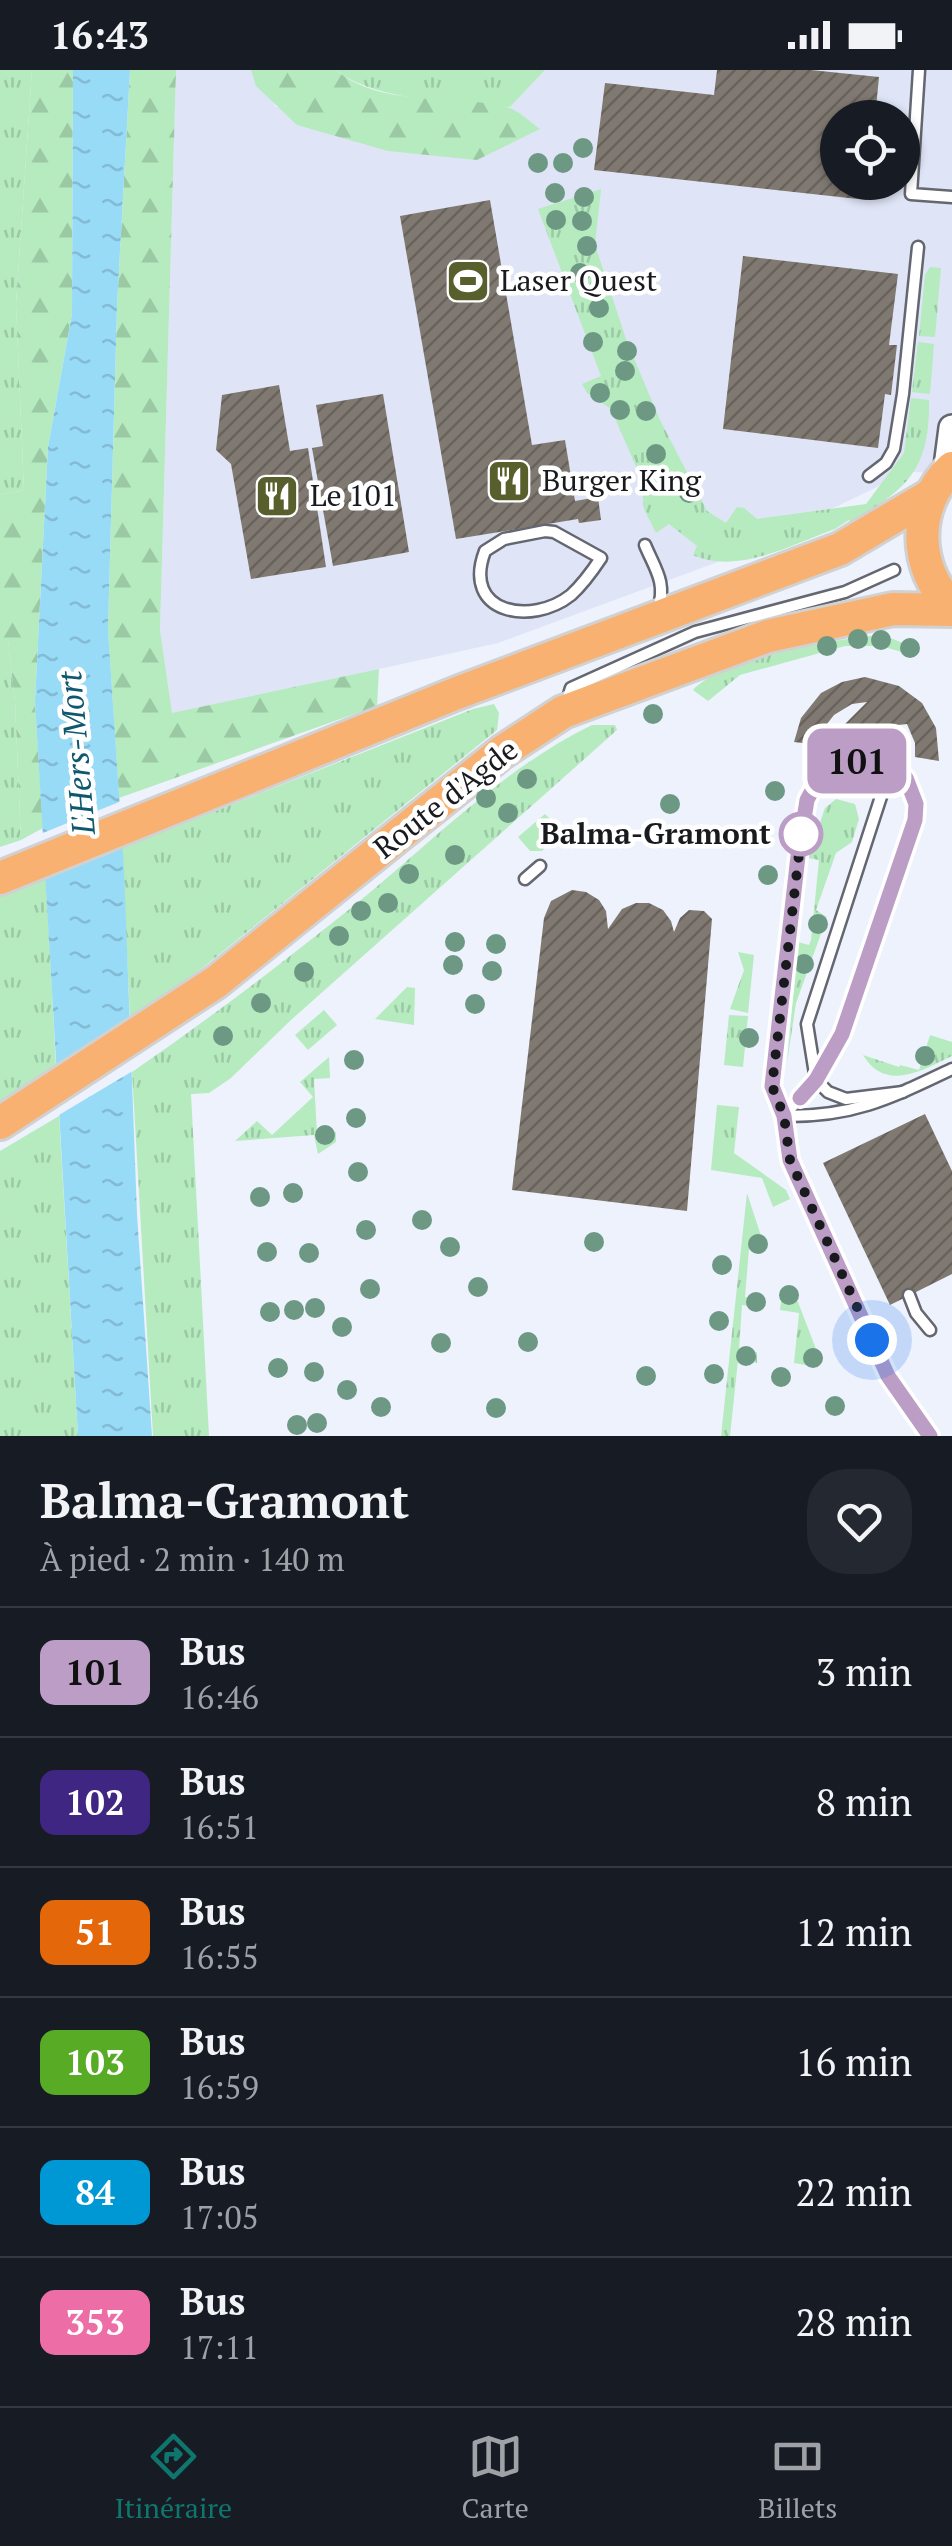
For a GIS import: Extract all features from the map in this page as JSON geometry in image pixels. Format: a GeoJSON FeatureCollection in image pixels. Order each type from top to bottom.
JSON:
{"type":"FeatureCollection","features":[{"type":"Feature","properties":{"kind":"main road"},"geometry":{"type":"LineString","coordinates":[[943,479],[922,536],[924,557],[936,587],[952,608]]}},
{"type":"Feature","properties":{"kind":"main road"},"geometry":{"type":"LineString","coordinates":[[0,878],[654,618],[840,549],[943,479]]}},
{"type":"Feature","properties":{"kind":"main road","name":"Route d'Agde"},"geometry":{"type":"LineString","coordinates":[[1,1122],[216,982],[502,752],[563,712],[768,636],[893,609],[952,608]]}},
{"type":"Feature","properties":{"kind":"street"},"geometry":{"type":"LineString","coordinates":[[943,479],[952,428]]}},
{"type":"Feature","properties":{"kind":"lane"},"geometry":{"type":"LineString","coordinates":[[920,70],[911,194],[952,197]]}},
{"type":"Feature","properties":{"kind":"lane"},"geometry":{"type":"LineString","coordinates":[[869,476],[886,463],[894,449],[904,394],[918,247]]}},
{"type":"Feature","properties":{"kind":"lane"},"geometry":{"type":"LineString","coordinates":[[544,531],[554,532],[601,558],[570,596],[521,611],[494,605],[483,594],[478,577],[485,551],[504,539],[544,531]]}},
{"type":"Feature","properties":{"kind":"lane"},"geometry":{"type":"LineString","coordinates":[[645,545],[663,594],[654,618]]}},
{"type":"Feature","properties":{"kind":"lane"},"geometry":{"type":"LineString","coordinates":[[563,712],[572,688],[696,632],[845,592],[894,570]]}},
{"type":"Feature","properties":{"kind":"lane"},"geometry":{"type":"LineString","coordinates":[[784,1116],[816,1080],[842,1034],[915,820],[913,790],[906,778],[860,761],[839,764],[819,778],[807,800],[772,1086],[784,1116],[790,1160],[888,1376],[930,1436]]}},
{"type":"Feature","properties":{"kind":"lane"},"geometry":{"type":"LineString","coordinates":[[890,769],[807,1024],[816,1080],[828,1092],[846,1099],[902,1092]]}},
{"type":"Feature","properties":{"kind":"lane"},"geometry":{"type":"LineString","coordinates":[[525,879],[540,866]]}},
{"type":"Feature","properties":{"kind":"lane"},"geometry":{"type":"LineString","coordinates":[[784,1116],[819,1116],[869,1108],[952,1069]]}},
{"type":"Feature","properties":{"kind":"lane"},"geometry":{"type":"LineString","coordinates":[[908,1295],[916,1314],[930,1330]]}},
{"type":"Feature","properties":{"kind":"shaded area"},"geometry":{"type":"Polygon","coordinates":[[[176,70],[253,70],[276,107],[445,133],[496,122],[545,70],[952,70],[952,473],[908,472],[734,556],[498,643],[172,714],[160,630],[176,70]]]}},
{"type":"Feature","properties":{"kind":"green space"},"geometry":{"type":"Polygon","coordinates":[[[0,70],[32,70],[16,304],[24,490],[0,495],[0,70]]]}},
{"type":"Feature","properties":{"kind":"green space"},"geometry":{"type":"Polygon","coordinates":[[[32,70],[73,70],[72,314],[48,447],[35,701],[43,828],[21,840],[15,702],[8,641],[0,638],[0,495],[24,490],[16,304],[32,70]]]}},
{"type":"Feature","properties":{"kind":"green space"},"geometry":{"type":"Polygon","coordinates":[[[130,70],[176,70],[160,630],[172,713],[379,669],[377,706],[119,798],[108,630],[117,306],[130,70]]]}},
{"type":"Feature","properties":{"kind":"green space"},"geometry":{"type":"Polygon","coordinates":[[[251,70],[336,70],[354,82],[396,95],[507,107],[540,129],[477,160],[388,151],[297,125],[256,86],[251,70]]]}},
{"type":"Feature","properties":{"kind":"green space"},"geometry":{"type":"Polygon","coordinates":[[[336,70],[545,70],[510,107],[395,94],[352,80],[336,70]]]}},
{"type":"Feature","properties":{"kind":"green space"},"geometry":{"type":"Polygon","coordinates":[[[601,189],[595,245],[627,342],[660,420],[707,511],[726,523],[737,507],[757,519],[866,504],[904,453],[911,398],[929,400],[920,460],[901,487],[850,522],[746,560],[728,562],[693,555],[697,546],[669,524],[656,533],[644,509],[641,478],[611,409],[587,393],[582,384],[601,376],[538,209],[601,189]]]}},
{"type":"Feature","properties":{"kind":"green space"},"geometry":{"type":"Polygon","coordinates":[[[930,267],[941,268],[935,337],[919,336],[925,275],[930,267]]]}},
{"type":"Feature","properties":{"kind":"green space"},"geometry":{"type":"Polygon","coordinates":[[[918,342],[934,344],[930,394],[912,392],[918,342]]]}},
{"type":"Feature","properties":{"kind":"green space"},"geometry":{"type":"Polygon","coordinates":[[[869,636],[888,637],[918,649],[912,655],[881,646],[845,646],[740,675],[708,701],[693,690],[725,670],[749,661],[869,636]]]}},
{"type":"Feature","properties":{"kind":"green space"},"geometry":{"type":"Polygon","coordinates":[[[0,638],[8,640],[15,702],[21,840],[0,847],[0,638]]]}},
{"type":"Feature","properties":{"kind":"green space"},"geometry":{"type":"Polygon","coordinates":[[[494,704],[499,713],[497,730],[205,966],[130,1018],[122,848],[494,704]]]}},
{"type":"Feature","properties":{"kind":"green space"},"geometry":{"type":"Polygon","coordinates":[[[592,725],[615,725],[617,730],[231,1078],[209,1093],[191,1094],[209,1436],[153,1436],[132,1072],[324,929],[496,786],[558,743],[592,725]]]}},
{"type":"Feature","properties":{"kind":"green space"},"geometry":{"type":"Polygon","coordinates":[[[836,799],[855,804],[859,819],[852,842],[836,853],[816,910],[827,917],[796,1003],[787,1063],[798,942],[809,945],[811,940],[819,860],[808,858],[825,808],[836,799]]]}},
{"type":"Feature","properties":{"kind":"green space"},"geometry":{"type":"Polygon","coordinates":[[[545,814],[558,827],[558,836],[542,851],[530,851],[518,837],[545,814]]]}},
{"type":"Feature","properties":{"kind":"green space"},"geometry":{"type":"Polygon","coordinates":[[[46,877],[56,1067],[0,1102],[0,894],[46,877]]]}},
{"type":"Feature","properties":{"kind":"green space"},"geometry":{"type":"Polygon","coordinates":[[[738,952],[754,955],[748,1013],[730,1009],[744,970],[738,952]]]}},
{"type":"Feature","properties":{"kind":"green space"},"geometry":{"type":"Polygon","coordinates":[[[407,987],[415,988],[414,1025],[375,1019],[407,987]]]}},
{"type":"Feature","properties":{"kind":"green space"},"geometry":{"type":"Polygon","coordinates":[[[324,1010],[337,1025],[308,1050],[295,1035],[324,1010]]]}},
{"type":"Feature","properties":{"kind":"green space"},"geometry":{"type":"Polygon","coordinates":[[[729,1015],[748,1016],[743,1067],[724,1065],[729,1015]]]}},
{"type":"Feature","properties":{"kind":"green space"},"geometry":{"type":"Polygon","coordinates":[[[930,1035],[952,1042],[952,1056],[916,1072],[893,1076],[882,1073],[863,1055],[919,1070],[930,1035]]]}},
{"type":"Feature","properties":{"kind":"green space"},"geometry":{"type":"Polygon","coordinates":[[[329,1057],[330,1078],[314,1079],[317,1134],[336,1132],[336,1142],[318,1154],[314,1135],[235,1141],[257,1121],[272,1135],[313,1097],[300,1082],[329,1057]]]}},
{"type":"Feature","properties":{"kind":"green space"},"geometry":{"type":"Polygon","coordinates":[[[717,1105],[739,1107],[734,1153],[786,1190],[790,1199],[773,1207],[762,1178],[711,1170],[717,1105]]]}},
{"type":"Feature","properties":{"kind":"green space"},"geometry":{"type":"Polygon","coordinates":[[[59,1116],[78,1436],[0,1436],[0,1151],[59,1116]]]}},
{"type":"Feature","properties":{"kind":"green space"},"geometry":{"type":"Polygon","coordinates":[[[747,1193],[766,1251],[749,1249],[745,1297],[760,1299],[759,1307],[742,1305],[739,1350],[757,1352],[757,1363],[738,1360],[730,1436],[721,1436],[747,1193]]]}},
{"type":"Feature","properties":{"kind":"green space"},"geometry":{"type":"Polygon","coordinates":[[[789,1286],[816,1349],[818,1367],[794,1363],[799,1313],[780,1310],[783,1288],[789,1286]]]}},
{"type":"Feature","properties":{"kind":"water","name":"L'Hers-Mort"},"geometry":{"type":"Polygon","coordinates":[[[73,70],[130,70],[117,306],[108,630],[152,1436],[78,1436],[35,701],[48,447],[72,314],[73,70]]]}},
{"type":"Feature","properties":{"kind":"pier"},"geometry":{"type":"Polygon","coordinates":[[[124,800],[127,846],[41,878],[38,835],[124,800]]]}},
{"type":"Feature","properties":{"kind":"pier"},"geometry":{"type":"Polygon","coordinates":[[[135,1014],[136,1069],[54,1118],[51,1070],[135,1014]]]}},
{"type":"Feature","properties":{"kind":"building"},"geometry":{"type":"Polygon","coordinates":[[[717,70],[811,70],[879,77],[877,100],[820,100],[820,195],[594,170],[605,83],[714,95],[717,70]]]}},
{"type":"Feature","properties":{"kind":"building"},"geometry":{"type":"Polygon","coordinates":[[[490,200],[532,445],[565,440],[575,501],[598,497],[601,520],[579,523],[578,519],[456,539],[400,216],[490,200]]]}},
{"type":"Feature","properties":{"kind":"building"},"geometry":{"type":"Polygon","coordinates":[[[743,256],[898,274],[889,345],[897,345],[891,395],[885,394],[878,448],[723,429],[743,256]]]}},
{"type":"Feature","properties":{"kind":"building","name":"Le 101"},"geometry":{"type":"Polygon","coordinates":[[[279,385],[290,451],[308,448],[326,567],[251,579],[231,464],[216,450],[222,395],[279,385]]]}},
{"type":"Feature","properties":{"kind":"building"},"geometry":{"type":"Polygon","coordinates":[[[383,394],[409,552],[333,566],[312,448],[323,446],[316,405],[383,394]]]}},
{"type":"Feature","properties":{"kind":"building"},"geometry":{"type":"Polygon","coordinates":[[[865,677],[899,686],[922,703],[936,728],[939,761],[915,757],[915,743],[907,724],[837,732],[867,702],[852,704],[834,715],[823,729],[819,745],[794,742],[801,718],[821,693],[842,682],[865,677]]]}},
{"type":"Feature","properties":{"kind":"building"},"geometry":{"type":"Polygon","coordinates":[[[572,890],[599,900],[606,911],[608,929],[622,909],[636,903],[649,903],[663,910],[674,932],[689,910],[704,911],[712,919],[687,1211],[512,1190],[544,918],[551,901],[572,890]]]}},
{"type":"Feature","properties":{"kind":"building"},"geometry":{"type":"Polygon","coordinates":[[[925,1114],[952,1171],[952,1274],[890,1305],[823,1163],[925,1114]]]}},
{"type":"Feature","properties":{"kind":"bus line","name":"101"},"geometry":{"type":"LineString","coordinates":[[800,1098],[816,1080],[842,1034],[915,820],[913,790],[906,778],[876,764],[839,764],[819,778],[807,800],[772,1086],[784,1116],[790,1160],[888,1376],[930,1436]]}},
{"type":"Feature","properties":{"kind":"place","name":"Laser Quest"},"geometry":{"type":"Point","coordinates":[468,281]}},
{"type":"Feature","properties":{"kind":"place","name":"Burger King"},"geometry":{"type":"Point","coordinates":[509,481]}},
{"type":"Feature","properties":{"kind":"place","name":"Le 101"},"geometry":{"type":"Point","coordinates":[277,496]}},
{"type":"Feature","properties":{"kind":"place","name":"Balma-Gramont"},"geometry":{"type":"Point","coordinates":[801,834]}},
{"type":"Feature","properties":{"kind":"route"},"geometry":{"type":"LineString","coordinates":[[801,834],[802,828],[772,1086],[784,1116],[790,1160],[872,1340]]}}]}
